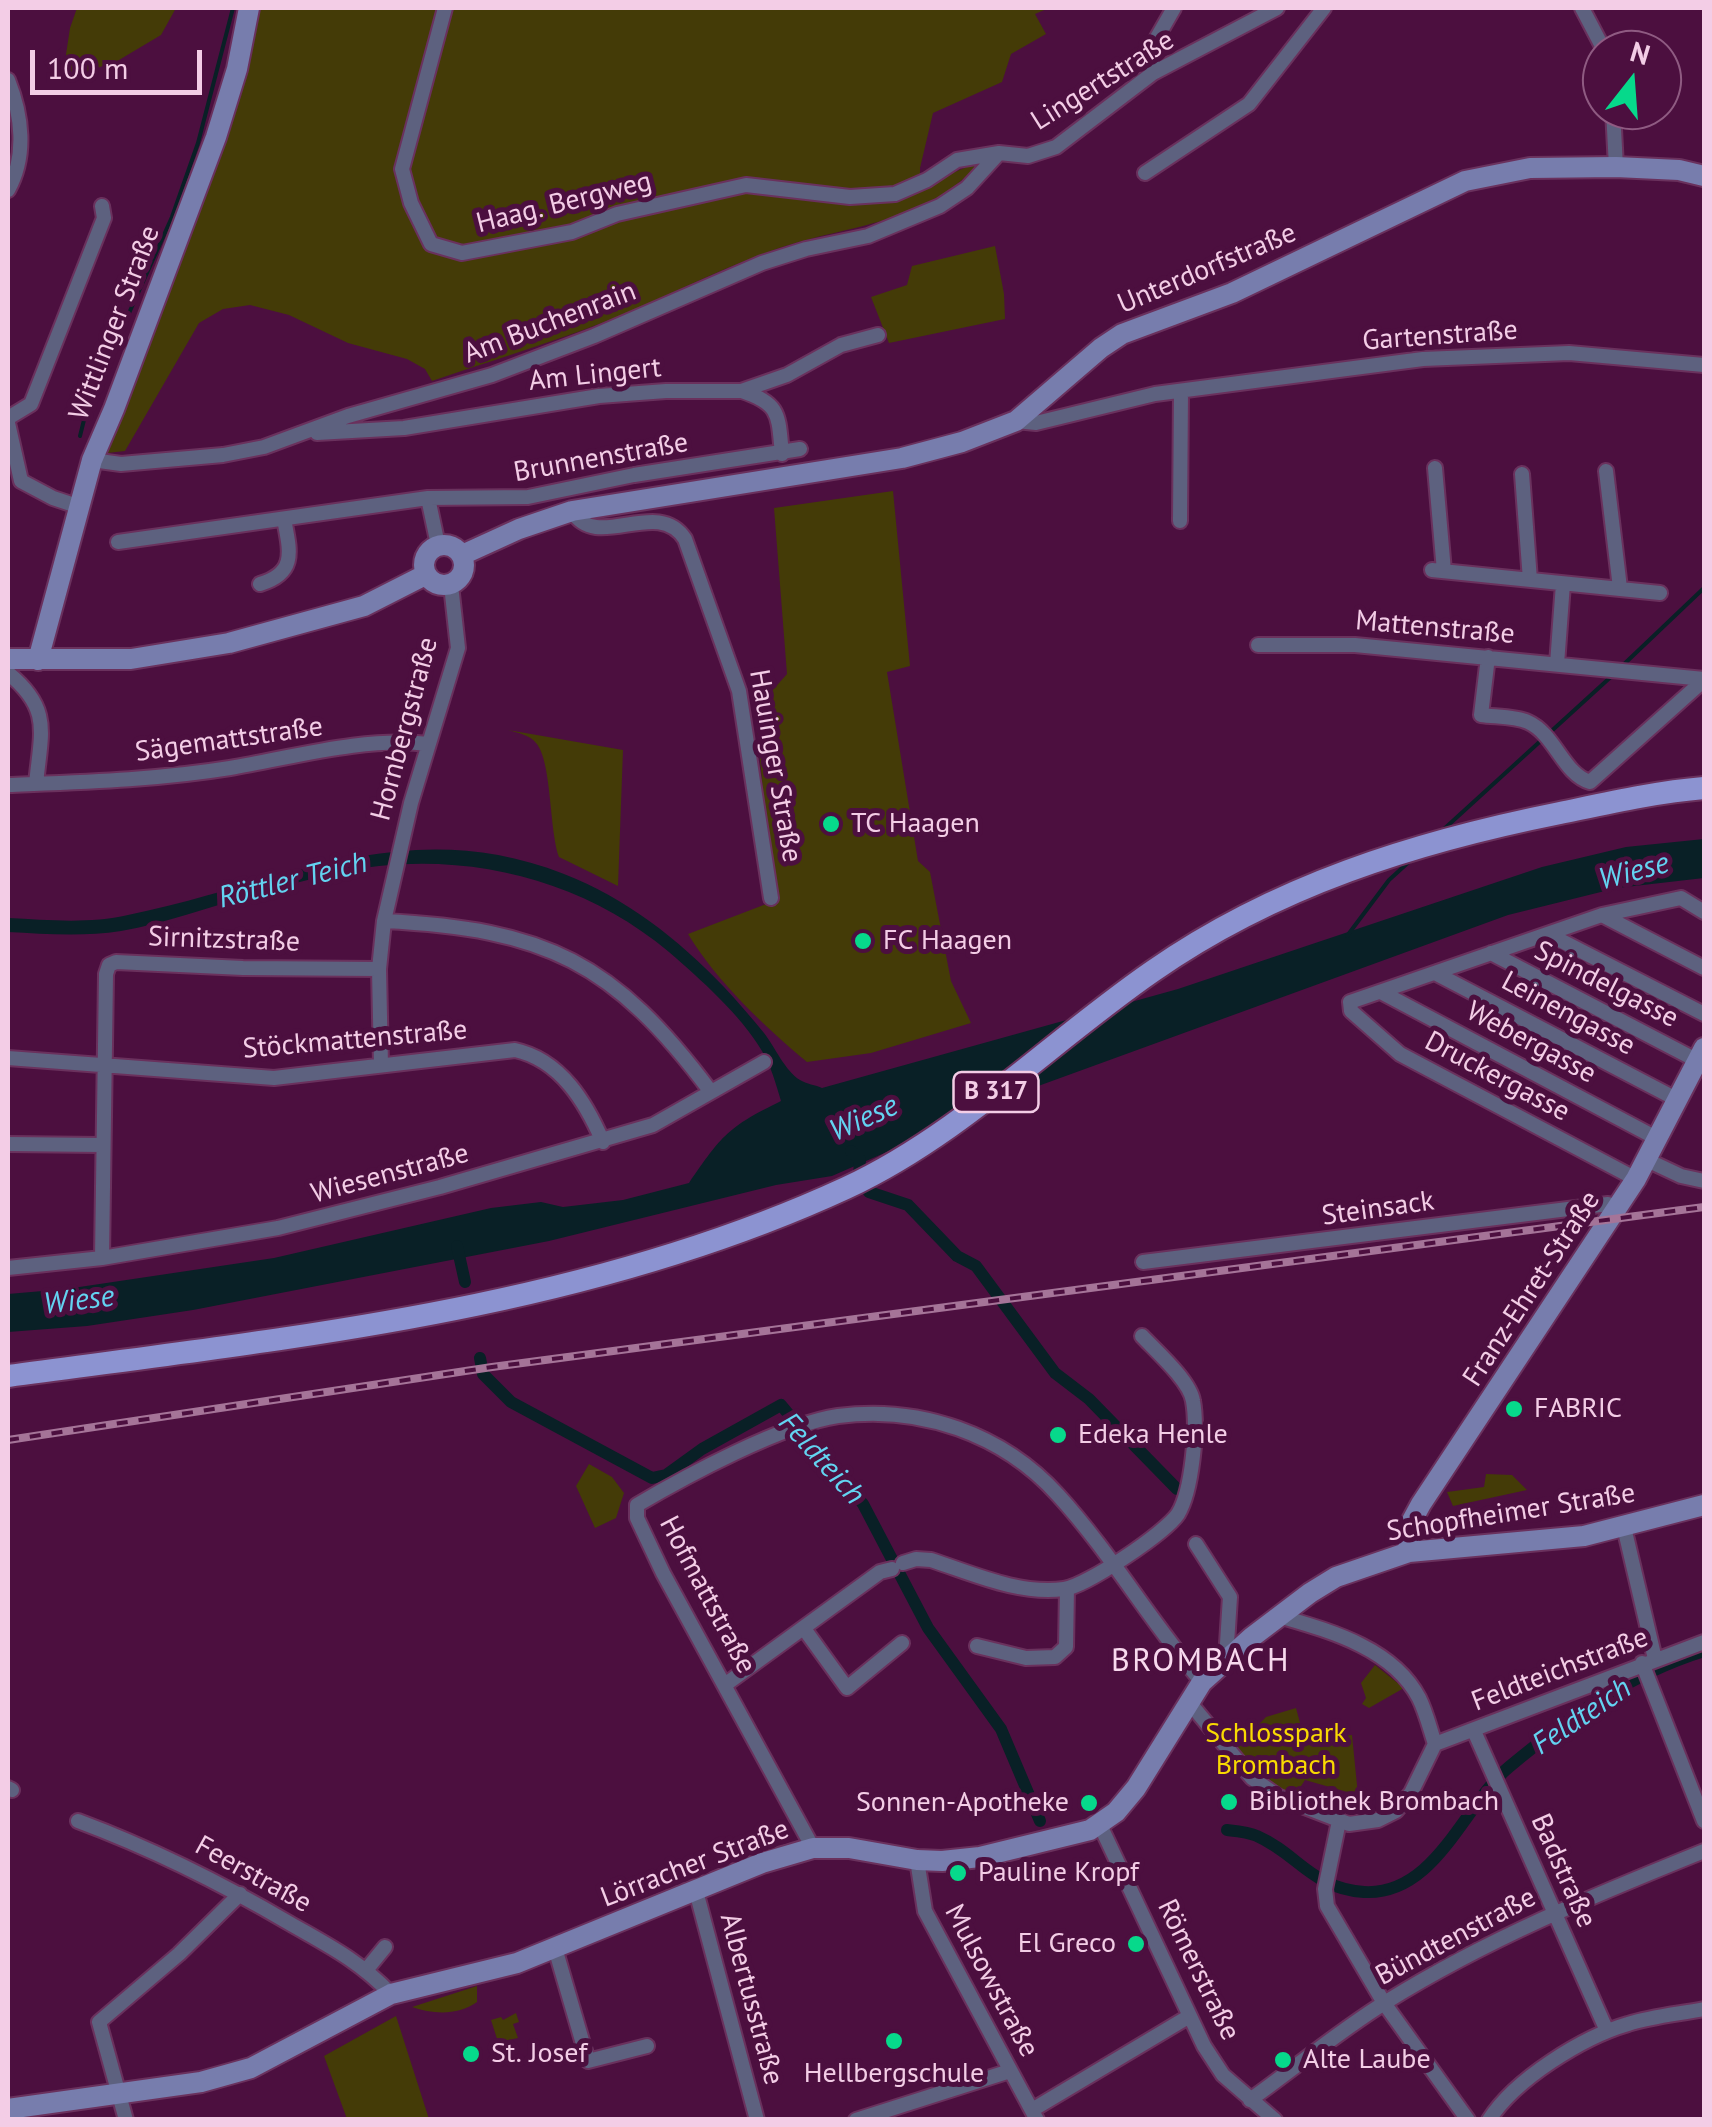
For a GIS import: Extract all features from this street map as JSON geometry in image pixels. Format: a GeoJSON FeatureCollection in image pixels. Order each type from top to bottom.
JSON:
{"type":"FeatureCollection","features":[{"type":"Feature","properties":{"kind":"main road","name":"B 317"},"geometry":{"type":"LineString","coordinates":[[8,1376],[356,1326],[516,1296],[706,1245],[852,1185],[920,1146],[981,1104],[1117,997],[1189,948],[1309,885],[1362,864],[1451,838],[1594,806],[1704,788]]}},
{"type":"Feature","properties":{"kind":"street","name":"Wittlinger Straße"},"geometry":{"type":"LineString","coordinates":[[38,660],[77,506],[216,138],[249,8]]}},
{"type":"Feature","properties":{"kind":"street","name":"Haag. Bergweg"},"geometry":{"type":"LineString","coordinates":[[445,8],[402,169],[410,203],[431,244],[462,253],[572,232],[617,214],[746,186],[850,197],[895,194]]}},
{"type":"Feature","properties":{"kind":"street"},"geometry":{"type":"LineString","coordinates":[[1153,73],[1151,48],[1174,8]]}},
{"type":"Feature","properties":{"kind":"street","name":"Lingertstraße"},"geometry":{"type":"LineString","coordinates":[[895,194],[958,160],[999,153],[1028,156],[1056,146],[1153,73],[1277,8]]}},
{"type":"Feature","properties":{"kind":"street"},"geometry":{"type":"LineString","coordinates":[[1145,173],[1248,104],[1324,8]]}},
{"type":"Feature","properties":{"kind":"street"},"geometry":{"type":"LineString","coordinates":[[8,80],[20,135],[18,163],[8,190]]}},
{"type":"Feature","properties":{"kind":"street"},"geometry":{"type":"LineString","coordinates":[[1614,130],[1616,168]]}},
{"type":"Feature","properties":{"kind":"street","name":"Am Buchenrain"},"geometry":{"type":"LineString","coordinates":[[92,460],[122,464],[223,456],[264,447],[348,416],[492,374],[594,336],[762,263],[868,236],[940,206],[968,188],[999,153]]}},
{"type":"Feature","properties":{"kind":"street","name":"Unterdorfstraße"},"geometry":{"type":"LineString","coordinates":[[462,556],[519,529],[572,511],[902,458],[947,447],[1016,421],[1122,334],[1232,293],[1465,182],[1530,168],[1678,170],[1704,176]]}},
{"type":"Feature","properties":{"kind":"street"},"geometry":{"type":"LineString","coordinates":[[77,506],[21,481],[8,421],[31,404],[47,369],[104,218],[102,206]]}},
{"type":"Feature","properties":{"kind":"street","name":"Am Lingert"},"geometry":{"type":"LineString","coordinates":[[306,433],[404,428],[599,396],[741,391],[788,375],[842,345],[878,335]]}},
{"type":"Feature","properties":{"kind":"street","name":"Gartenstraße"},"geometry":{"type":"LineString","coordinates":[[1016,421],[1036,424],[1116,402],[1423,358],[1569,353],[1704,365]]}},
{"type":"Feature","properties":{"kind":"street"},"geometry":{"type":"LineString","coordinates":[[741,391],[764,399],[776,409],[782,454],[800,449]]}},
{"type":"Feature","properties":{"kind":"street"},"geometry":{"type":"LineString","coordinates":[[1180,522],[1181,391]]}},
{"type":"Feature","properties":{"kind":"street","name":"Brunnenstraße"},"geometry":{"type":"LineString","coordinates":[[118,542],[428,498],[528,497],[634,475],[782,454]]}},
{"type":"Feature","properties":{"kind":"street"},"geometry":{"type":"LineString","coordinates":[[1435,468],[1438,570],[1660,594]]}},
{"type":"Feature","properties":{"kind":"street"},"geometry":{"type":"LineString","coordinates":[[1606,471],[1620,588]]}},
{"type":"Feature","properties":{"kind":"street"},"geometry":{"type":"LineString","coordinates":[[1522,474],[1530,580]]}},
{"type":"Feature","properties":{"kind":"street"},"geometry":{"type":"LineString","coordinates":[[8,490],[21,481]]}},
{"type":"Feature","properties":{"kind":"street"},"geometry":{"type":"LineString","coordinates":[[428,498],[438,545]]}},
{"type":"Feature","properties":{"kind":"street","name":"Hauinger Straße"},"geometry":{"type":"LineString","coordinates":[[572,511],[578,522],[590,527],[667,522],[684,539],[739,690],[771,898]]}},
{"type":"Feature","properties":{"kind":"street"},"geometry":{"type":"LineString","coordinates":[[260,584],[276,580],[286,568],[290,548],[284,519]]}},
{"type":"Feature","properties":{"kind":"street"},"geometry":{"type":"LineString","coordinates":[[438,545],[447,545],[462,556],[463,572],[451,584],[441,586],[425,575],[424,557],[438,545]]}},
{"type":"Feature","properties":{"kind":"street"},"geometry":{"type":"LineString","coordinates":[[8,659],[131,659],[229,644],[364,606],[425,575]]}},
{"type":"Feature","properties":{"kind":"street","name":"Hornbergstraße"},"geometry":{"type":"LineString","coordinates":[[381,1065],[379,968],[384,922],[401,841],[458,648],[451,584]]}},
{"type":"Feature","properties":{"kind":"street"},"geometry":{"type":"LineString","coordinates":[[1557,664],[1563,584]]}},
{"type":"Feature","properties":{"kind":"street","name":"Mattenstraße"},"geometry":{"type":"LineString","coordinates":[[1258,645],[1355,646],[1704,680]]}},
{"type":"Feature","properties":{"kind":"street"},"geometry":{"type":"LineString","coordinates":[[1488,657],[1481,715],[1527,721],[1546,737],[1580,778],[1590,782],[1704,680]]}},
{"type":"Feature","properties":{"kind":"street"},"geometry":{"type":"LineString","coordinates":[[8,672],[37,704],[42,722],[36,784]]}},
{"type":"Feature","properties":{"kind":"street","name":"Sägemattstraße"},"geometry":{"type":"LineString","coordinates":[[8,785],[113,782],[228,768],[352,746],[428,744]]}},
{"type":"Feature","properties":{"kind":"street"},"geometry":{"type":"LineString","coordinates":[[1381,992],[1602,915],[1680,898],[1704,912]]}},
{"type":"Feature","properties":{"kind":"street"},"geometry":{"type":"LineString","coordinates":[[1602,915],[1704,968]]}},
{"type":"Feature","properties":{"kind":"street"},"geometry":{"type":"LineString","coordinates":[[384,922],[474,928],[534,943],[563,955],[632,1002],[711,1092]]}},
{"type":"Feature","properties":{"kind":"street"},"geometry":{"type":"LineString","coordinates":[[1548,934],[1704,1014]]}},
{"type":"Feature","properties":{"kind":"street","name":"Spindelgasse"},"geometry":{"type":"LineString","coordinates":[[1491,953],[1702,1056]]}},
{"type":"Feature","properties":{"kind":"street","name":"Sirnitzstraße"},"geometry":{"type":"LineString","coordinates":[[103,1066],[106,974],[109,965],[116,962],[243,968],[379,968]]}},
{"type":"Feature","properties":{"kind":"street","name":"Leinengasse"},"geometry":{"type":"LineString","coordinates":[[1435,972],[1678,1100]]}},
{"type":"Feature","properties":{"kind":"street","name":"Druckergasse"},"geometry":{"type":"LineString","coordinates":[[1381,992],[1350,1002],[1351,1011],[1400,1054],[1636,1179]]}},
{"type":"Feature","properties":{"kind":"street","name":"Webergasse"},"geometry":{"type":"LineString","coordinates":[[1381,992],[1658,1139]]}},
{"type":"Feature","properties":{"kind":"street","name":"Stöckmattenstraße"},"geometry":{"type":"LineString","coordinates":[[8,1058],[274,1078],[506,1050],[524,1052],[576,1091],[603,1142]]}},
{"type":"Feature","properties":{"kind":"street","name":"Franz-Ehret-Straße"},"geometry":{"type":"LineString","coordinates":[[1408,1552],[1408,1528],[1421,1504],[1618,1208],[1702,1056]]}},
{"type":"Feature","properties":{"kind":"street","name":"Wiesenstraße"},"geometry":{"type":"LineString","coordinates":[[8,1268],[102,1258],[278,1228],[603,1142],[653,1125],[764,1062]]}},
{"type":"Feature","properties":{"kind":"street"},"geometry":{"type":"LineString","coordinates":[[102,1258],[103,1066]]}},
{"type":"Feature","properties":{"kind":"street"},"geometry":{"type":"LineString","coordinates":[[8,1144],[102,1145]]}},
{"type":"Feature","properties":{"kind":"street"},"geometry":{"type":"LineString","coordinates":[[1647,1160],[1681,1176],[1704,1181]]}},
{"type":"Feature","properties":{"kind":"street","name":"Steinsack"},"geometry":{"type":"LineString","coordinates":[[1143,1262],[1608,1204],[1618,1208]]}},
{"type":"Feature","properties":{"kind":"street"},"geometry":{"type":"LineString","coordinates":[[726,1684],[880,1572],[916,1559],[931,1560],[1013,1586],[1068,1589],[1112,1566],[1176,1516],[1189,1478],[1193,1400],[1188,1388],[1142,1336]]}},
{"type":"Feature","properties":{"kind":"street","name":"Hofmattstraße"},"geometry":{"type":"LineString","coordinates":[[813,1848],[637,1518],[637,1506],[664,1489],[789,1430],[865,1414],[912,1416],[972,1433],[1018,1459],[1043,1479],[1202,1682]]}},
{"type":"Feature","properties":{"kind":"street","name":"Schopfheimer Straße"},"geometry":{"type":"LineString","coordinates":[[1280,1616],[1336,1577],[1408,1552],[1557,1539],[1624,1527],[1704,1505]]}},
{"type":"Feature","properties":{"kind":"street"},"geometry":{"type":"LineString","coordinates":[[1624,1527],[1647,1666],[1704,1821]]}},
{"type":"Feature","properties":{"kind":"street"},"geometry":{"type":"LineString","coordinates":[[1196,1544],[1230,1598],[1226,1659]]}},
{"type":"Feature","properties":{"kind":"street"},"geometry":{"type":"LineString","coordinates":[[977,1646],[1026,1658],[1056,1657],[1066,1647],[1068,1589]]}},
{"type":"Feature","properties":{"kind":"street"},"geometry":{"type":"LineString","coordinates":[[1100,1826],[1136,1788],[1189,1702],[1202,1682],[1280,1616],[1363,1645],[1404,1676],[1419,1698],[1434,1744],[1411,1792],[1396,1810],[1359,1825],[1339,1822],[1279,1797],[1252,1778],[1189,1702]]}},
{"type":"Feature","properties":{"kind":"street"},"geometry":{"type":"LineString","coordinates":[[804,1630],[847,1688],[902,1643]]}},
{"type":"Feature","properties":{"kind":"street","name":"Feldteichstraße"},"geometry":{"type":"LineString","coordinates":[[1434,1744],[1704,1642]]}},
{"type":"Feature","properties":{"kind":"street","name":"Badstraße"},"geometry":{"type":"LineString","coordinates":[[1474,1731],[1607,2031]]}},
{"type":"Feature","properties":{"kind":"street","name":"Feerstraße"},"geometry":{"type":"LineString","coordinates":[[78,1821],[153,1849],[240,1894],[367,1969],[390,1994]]}},
{"type":"Feature","properties":{"kind":"street"},"geometry":{"type":"LineString","coordinates":[[1339,1822],[1326,1882],[1327,1906],[1384,2003],[1468,2120]]}},
{"type":"Feature","properties":{"kind":"street","name":"Lörracher Straße"},"geometry":{"type":"LineString","coordinates":[[8,2109],[202,2082],[251,2068],[390,1994],[517,1963],[762,1863],[813,1848],[849,1848],[917,1860],[980,1856],[1100,1826]]}},
{"type":"Feature","properties":{"kind":"street","name":"Römerstraße"},"geometry":{"type":"LineString","coordinates":[[1100,1826],[1188,2017],[1223,2075],[1275,2120]]}},
{"type":"Feature","properties":{"kind":"street","name":"Bündtenstraße"},"geometry":{"type":"LineString","coordinates":[[1250,2100],[1384,2003],[1468,1955],[1553,1912],[1704,1851]]}},
{"type":"Feature","properties":{"kind":"street","name":"Mulsowstraße"},"geometry":{"type":"LineString","coordinates":[[917,1860],[925,1911],[1034,2115]]}},
{"type":"Feature","properties":{"kind":"street","name":"Albertusstraße"},"geometry":{"type":"LineString","coordinates":[[696,1890],[757,2120]]}},
{"type":"Feature","properties":{"kind":"street"},"geometry":{"type":"LineString","coordinates":[[126,2120],[99,2022],[179,1954],[240,1894]]}},
{"type":"Feature","properties":{"kind":"street"},"geometry":{"type":"LineString","coordinates":[[367,1969],[385,1947]]}},
{"type":"Feature","properties":{"kind":"street"},"geometry":{"type":"LineString","coordinates":[[555,1948],[588,2061],[646,2046]]}},
{"type":"Feature","properties":{"kind":"street"},"geometry":{"type":"LineString","coordinates":[[1489,2120],[1504,2099],[1536,2073],[1607,2031],[1632,2022],[1704,2009]]}},
{"type":"Feature","properties":{"kind":"street"},"geometry":{"type":"LineString","coordinates":[[1034,2115],[1188,2017]]}},
{"type":"Feature","properties":{"kind":"street"},"geometry":{"type":"LineString","coordinates":[[856,2120],[1010,2071]]}},
{"type":"Feature","properties":{"kind":"green space"},"geometry":{"type":"Polygon","coordinates":[[[77,8],[176,8],[161,35],[119,60],[62,81],[77,8]]]}},
{"type":"Feature","properties":{"kind":"green space"},"geometry":{"type":"Polygon","coordinates":[[[261,8],[1049,8],[1035,14],[1046,34],[1011,54],[1002,82],[933,113],[920,168],[920,186],[982,161],[933,200],[881,221],[768,252],[599,324],[432,381],[425,369],[407,359],[348,343],[289,315],[250,305],[223,309],[199,323],[125,451],[107,453],[235,111],[261,8]]]}},
{"type":"Feature","properties":{"kind":"green space"},"geometry":{"type":"Polygon","coordinates":[[[995,246],[1005,319],[889,343],[871,297],[907,285],[912,266],[995,246]]]}},
{"type":"Feature","properties":{"kind":"green space"},"geometry":{"type":"Polygon","coordinates":[[[893,491],[910,666],[887,672],[918,861],[930,872],[951,981],[971,1023],[871,1053],[807,1062],[742,1002],[688,934],[774,901],[755,710],[787,674],[774,508],[893,491]]]}},
{"type":"Feature","properties":{"kind":"green space"},"geometry":{"type":"Polygon","coordinates":[[[508,730],[623,750],[618,886],[559,857],[541,752],[530,738],[508,730]]]}},
{"type":"Feature","properties":{"kind":"green space"},"geometry":{"type":"Polygon","coordinates":[[[589,1464],[612,1477],[624,1493],[616,1518],[595,1528],[576,1486],[589,1464]]]}},
{"type":"Feature","properties":{"kind":"green space"},"geometry":{"type":"Polygon","coordinates":[[[1486,1474],[1512,1475],[1527,1490],[1453,1506],[1447,1492],[1484,1487],[1486,1474]]]}},
{"type":"Feature","properties":{"kind":"green space"},"geometry":{"type":"Polygon","coordinates":[[[1375,1665],[1404,1688],[1369,1708],[1362,1704],[1366,1698],[1361,1683],[1375,1665]]]}},
{"type":"Feature","properties":{"kind":"green space","name":"Schlosspark Brombach"},"geometry":{"type":"Polygon","coordinates":[[[1296,1708],[1305,1741],[1352,1735],[1358,1795],[1305,1780],[1292,1800],[1265,1784],[1233,1751],[1266,1717],[1296,1708]]]}},
{"type":"Feature","properties":{"kind":"green space"},"geometry":{"type":"Polygon","coordinates":[[[477,1986],[477,2002],[462,2010],[436,2012],[412,2007],[477,1986]]]}},
{"type":"Feature","properties":{"kind":"green space"},"geometry":{"type":"Polygon","coordinates":[[[516,2013],[519,2022],[513,2024],[518,2038],[498,2042],[491,2020],[503,2020],[516,2013]]]}},
{"type":"Feature","properties":{"kind":"green space"},"geometry":{"type":"Polygon","coordinates":[[[396,2016],[429,2119],[347,2119],[324,2056],[396,2016]]]}},
{"type":"Feature","properties":{"kind":"water"},"geometry":{"type":"Polygon","coordinates":[[[1704,839],[1704,878],[1617,888],[1508,915],[1030,1089],[832,1176],[776,1185],[549,1241],[193,1310],[87,1326],[8,1332],[8,1294],[274,1258],[491,1208],[541,1202],[563,1207],[623,1200],[689,1183],[728,1134],[781,1101],[768,1063],[753,1037],[719,998],[669,952],[604,908],[533,879],[495,870],[418,864],[363,868],[107,933],[8,932],[8,918],[113,918],[291,872],[397,852],[450,850],[506,857],[587,884],[650,922],[724,987],[795,1076],[822,1088],[1178,989],[1542,867],[1626,847],[1704,839]]]}},
{"type":"Feature","properties":{"kind":"waterway"},"geometry":{"type":"LineString","coordinates":[[80,436],[87,408],[101,386],[104,369],[172,217],[198,143],[233,8]]}},
{"type":"Feature","properties":{"kind":"waterway"},"geometry":{"type":"LineString","coordinates":[[1621,667],[1704,588]]}},
{"type":"Feature","properties":{"kind":"waterway"},"geometry":{"type":"LineString","coordinates":[[1444,829],[1614,674]]}},
{"type":"Feature","properties":{"kind":"waterway"},"geometry":{"type":"LineString","coordinates":[[1347,936],[1389,880],[1411,860]]}},
{"type":"Feature","properties":{"kind":"waterway","name":"Wiese"},"geometry":{"type":"LineString","coordinates":[[851,1151],[860,1160],[859,1176],[869,1192],[908,1205],[957,1256],[976,1266],[1055,1373],[1089,1399],[1177,1489]]}},
{"type":"Feature","properties":{"kind":"waterway","name":"Feldteich"},"geometry":{"type":"LineString","coordinates":[[457,1246],[465,1282]]}},
{"type":"Feature","properties":{"kind":"waterway","name":"Feldteich"},"geometry":{"type":"LineString","coordinates":[[480,1358],[483,1374],[511,1402],[652,1478],[666,1475],[702,1449],[781,1405],[863,1504],[928,1628],[1001,1729],[1040,1821]]}},
{"type":"Feature","properties":{"kind":"waterway","name":"Feldteich"},"geometry":{"type":"LineString","coordinates":[[1227,1830],[1271,1843],[1331,1884],[1364,1892],[1389,1889],[1430,1864],[1493,1783],[1554,1731],[1626,1685],[1704,1651]]}},
{"type":"Feature","properties":{"kind":"railway"},"geometry":{"type":"LineString","coordinates":[[8,1440],[492,1367],[1704,1207]]}},
{"type":"Feature","properties":{"kind":"place","name":"TC Haagen"},"geometry":{"type":"Point","coordinates":[831,824]}},
{"type":"Feature","properties":{"kind":"place","name":"FC Haagen"},"geometry":{"type":"Point","coordinates":[863,941]}},
{"type":"Feature","properties":{"kind":"place","name":"FABRIC"},"geometry":{"type":"Point","coordinates":[1514,1409]}},
{"type":"Feature","properties":{"kind":"place","name":"Edeka Henle"},"geometry":{"type":"Point","coordinates":[1058,1435]}},
{"type":"Feature","properties":{"kind":"place","name":"Bibliothek Brombach"},"geometry":{"type":"Point","coordinates":[1229,1802]}},
{"type":"Feature","properties":{"kind":"place","name":"Sonnen-Apotheke"},"geometry":{"type":"Point","coordinates":[1089,1803]}},
{"type":"Feature","properties":{"kind":"place","name":"Pauline Kropf"},"geometry":{"type":"Point","coordinates":[958,1873]}},
{"type":"Feature","properties":{"kind":"place","name":"El Greco"},"geometry":{"type":"Point","coordinates":[1136,1944]}},
{"type":"Feature","properties":{"kind":"place","name":"Hellbergschule"},"geometry":{"type":"Point","coordinates":[894,2041]}},
{"type":"Feature","properties":{"kind":"place","name":"St. Josef"},"geometry":{"type":"Point","coordinates":[471,2054]}},
{"type":"Feature","properties":{"kind":"place","name":"Alte Laube"},"geometry":{"type":"Point","coordinates":[1283,2060]}},
{"type":"Feature","properties":{"kind":"district","name":"BROMBACH"},"geometry":{"type":"Point","coordinates":[1201,1662]}},
{"type":"Feature","properties":{"kind":"water label","name":"Röttler Teich"},"geometry":{"type":"Point","coordinates":[293,881]}}]}
